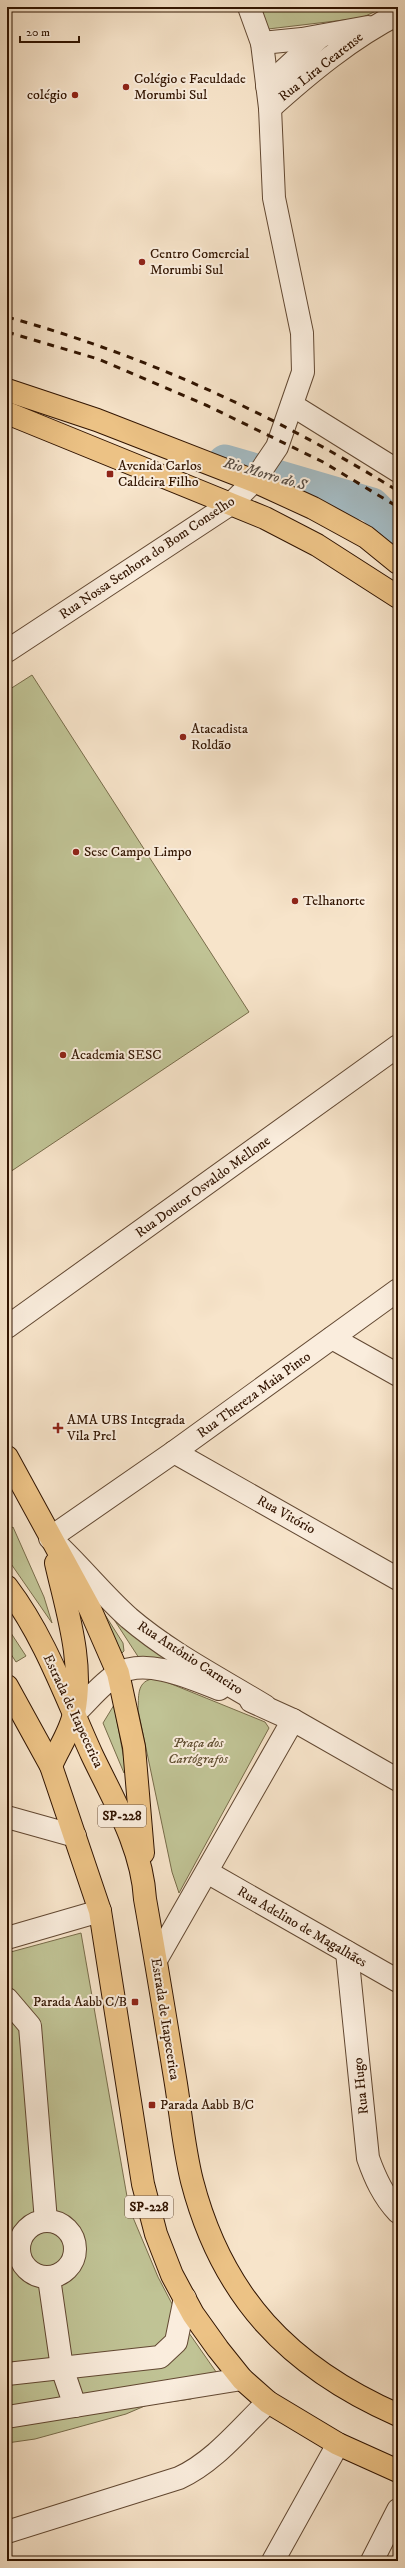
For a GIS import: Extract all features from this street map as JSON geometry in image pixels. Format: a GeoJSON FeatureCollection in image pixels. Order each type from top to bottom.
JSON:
{"type":"FeatureCollection","features":[{"type":"Feature","properties":{"kind":"main road"},"geometry":{"type":"LineString","coordinates":[[7,390],[97,420],[254,481],[313,508],[366,537],[398,563]]}},
{"type":"Feature","properties":{"kind":"main road"},"geometry":{"type":"LineString","coordinates":[[7,413],[232,503],[317,545],[398,597]]}},
{"type":"Feature","properties":{"kind":"main road"},"geometry":{"type":"LineString","coordinates":[[7,1457],[90,1609],[118,1673],[134,1747],[143,1833],[144,1880]]}},
{"type":"Feature","properties":{"kind":"main road"},"geometry":{"type":"LineString","coordinates":[[50,1538],[74,1639],[78,1671],[74,1714],[51,1766]]}},
{"type":"Feature","properties":{"kind":"main road","name":"Estrada de Itapecerica"},"geometry":{"type":"LineString","coordinates":[[7,1587],[52,1664],[129,1831],[144,1880],[192,2180],[209,2234],[223,2266],[239,2293],[272,2332],[316,2369],[370,2402],[398,2415]]}},
{"type":"Feature","properties":{"kind":"main road","name":"SP-228"},"geometry":{"type":"LineString","coordinates":[[7,1686],[51,1766],[100,1911],[143,2184],[156,2234],[185,2298],[214,2344],[242,2379],[268,2402],[338,2444],[398,2471]]}},
{"type":"Feature","properties":{"kind":"street","name":"Rua Nossa Senhora do Bom Conselho"},"geometry":{"type":"LineString","coordinates":[[7,651],[232,503],[254,481],[277,448],[302,372],[302,333],[274,198],[270,108],[262,43],[249,7]]}},
{"type":"Feature","properties":{"kind":"street","name":"Rua Lira Cearense"},"geometry":{"type":"LineString","coordinates":[[270,108],[301,81],[374,26],[398,14]]}},
{"type":"Feature","properties":{"kind":"street","name":"Rua Lira Cearense"},"geometry":{"type":"LineString","coordinates":[[262,43],[321,36],[374,26]]}},
{"type":"Feature","properties":{"kind":"street"},"geometry":{"type":"LineString","coordinates":[[267,86],[321,36]]}},
{"type":"Feature","properties":{"kind":"street"},"geometry":{"type":"LineString","coordinates":[[292,405],[398,471]]}},
{"type":"Feature","properties":{"kind":"street","name":"Rua Doutor Osvaldo Mellone"},"geometry":{"type":"LineString","coordinates":[[7,1327],[398,1046]]}},
{"type":"Feature","properties":{"kind":"street","name":"Rua Thereza Maia Pinto"},"geometry":{"type":"LineString","coordinates":[[50,1538],[174,1452],[398,1290]]}},
{"type":"Feature","properties":{"kind":"street"},"geometry":{"type":"LineString","coordinates":[[332,1338],[398,1375]]}},
{"type":"Feature","properties":{"kind":"street","name":"Rua Vitório"},"geometry":{"type":"LineString","coordinates":[[174,1452],[398,1579]]}},
{"type":"Feature","properties":{"kind":"street","name":"Rua Antônio Carneiro"},"geometry":{"type":"LineString","coordinates":[[50,1538],[72,1558],[90,1580],[130,1618],[161,1642],[264,1706]]}},
{"type":"Feature","properties":{"kind":"street","name":"Rua Antônio Carneiro"},"geometry":{"type":"LineString","coordinates":[[74,1714],[118,1673],[138,1666],[154,1668],[198,1681],[264,1706],[293,1720],[398,1780]]}},
{"type":"Feature","properties":{"kind":"street"},"geometry":{"type":"LineString","coordinates":[[156,1960],[293,1720]]}},
{"type":"Feature","properties":{"kind":"street"},"geometry":{"type":"LineString","coordinates":[[7,1817],[75,1836]]}},
{"type":"Feature","properties":{"kind":"street","name":"Rua Adelino de Magalhães"},"geometry":{"type":"LineString","coordinates":[[207,1872],[398,1981]]}},
{"type":"Feature","properties":{"kind":"street"},"geometry":{"type":"LineString","coordinates":[[7,1938],[100,1911]]}},
{"type":"Feature","properties":{"kind":"street","name":"Rua Hugo"},"geometry":{"type":"LineString","coordinates":[[347,1952],[368,2158],[374,2177],[388,2202],[398,2212]]}},
{"type":"Feature","properties":{"kind":"street"},"geometry":{"type":"LineString","coordinates":[[7,1999],[30,2026],[46,2221]]}},
{"type":"Feature","properties":{"kind":"street"},"geometry":{"type":"LineString","coordinates":[[46,2221],[63,2226],[73,2239],[74,2256],[65,2271],[50,2278],[32,2273],[21,2260],[20,2248],[20,2242],[30,2227],[46,2221]]}},
{"type":"Feature","properties":{"kind":"street"},"geometry":{"type":"LineString","coordinates":[[50,2278],[62,2368],[75,2406]]}},
{"type":"Feature","properties":{"kind":"street"},"geometry":{"type":"LineString","coordinates":[[7,2374],[160,2357],[176,2342],[185,2298]]}},
{"type":"Feature","properties":{"kind":"street"},"geometry":{"type":"LineString","coordinates":[[7,2417],[242,2379]]}},
{"type":"Feature","properties":{"kind":"street"},"geometry":{"type":"LineString","coordinates":[[7,2532],[194,2472],[206,2463],[268,2402]]}},
{"type":"Feature","properties":{"kind":"street"},"geometry":{"type":"LineString","coordinates":[[274,2561],[338,2444]]}},
{"type":"Feature","properties":{"kind":"street"},"geometry":{"type":"LineString","coordinates":[[372,2561],[398,2510]]}},
{"type":"Feature","properties":{"kind":"green space"},"geometry":{"type":"Polygon","coordinates":[[[257,7],[385,7],[361,18],[268,29],[257,7]]]}},
{"type":"Feature","properties":{"kind":"green space","name":"Sesc Campo Limpo"},"geometry":{"type":"Polygon","coordinates":[[[32,675],[249,1012],[7,1174],[7,691],[32,675]]]}},
{"type":"Feature","properties":{"kind":"green space"},"geometry":{"type":"Polygon","coordinates":[[[13,1527],[44,1597],[52,1623],[7,1558],[7,1531],[13,1527]]]}},
{"type":"Feature","properties":{"kind":"green space"},"geometry":{"type":"Polygon","coordinates":[[[92,1594],[103,1606],[102,1610],[123,1643],[124,1651],[121,1654],[92,1594]]]}},
{"type":"Feature","properties":{"kind":"green space"},"geometry":{"type":"Polygon","coordinates":[[[113,1618],[120,1624],[198,1670],[139,1658],[113,1618]]]}},
{"type":"Feature","properties":{"kind":"green space"},"geometry":{"type":"Polygon","coordinates":[[[7,1627],[26,1656],[16,1662],[7,1648],[7,1627]]]}},
{"type":"Feature","properties":{"kind":"green space","name":"Praça dos Cartógrafos"},"geometry":{"type":"Polygon","coordinates":[[[152,1679],[164,1681],[265,1722],[269,1728],[179,1893],[172,1872],[138,1710],[139,1691],[143,1683],[152,1679]]]}},
{"type":"Feature","properties":{"kind":"green space"},"geometry":{"type":"Polygon","coordinates":[[[114,1705],[126,1770],[124,1773],[103,1723],[114,1705]]]}},
{"type":"Feature","properties":{"kind":"green space"},"geometry":{"type":"Polygon","coordinates":[[[81,1933],[129,2208],[158,2277],[182,2323],[221,2379],[191,2399],[147,2405],[126,2414],[35,2439],[7,2443],[7,1953],[81,1933]]]}},
{"type":"Feature","properties":{"kind":"waterway","name":"Rio Morro do S"},"geometry":{"type":"LineString","coordinates":[[225,462],[372,505],[398,531]]}},
{"type":"Feature","properties":{"kind":"railway"},"geometry":{"type":"LineString","coordinates":[[7,317],[58,332],[109,350],[209,390],[305,438],[398,491]]}},
{"type":"Feature","properties":{"kind":"railway"},"geometry":{"type":"LineString","coordinates":[[7,332],[98,359],[208,406],[323,462],[398,507]]}},
{"type":"Feature","properties":{"kind":"place","name":"Colégio e Faculdade Morumbi Sul"},"geometry":{"type":"Point","coordinates":[126,87]}},
{"type":"Feature","properties":{"kind":"place","name":"colégio"},"geometry":{"type":"Point","coordinates":[75,95]}},
{"type":"Feature","properties":{"kind":"place","name":"Centro Comercial Morumbi Sul"},"geometry":{"type":"Point","coordinates":[142,262]}},
{"type":"Feature","properties":{"kind":"place","name":"Avenida Carlos Caldeira Filho"},"geometry":{"type":"Point","coordinates":[110,474]}},
{"type":"Feature","properties":{"kind":"place","name":"Atacadista Roldão"},"geometry":{"type":"Point","coordinates":[183,737]}},
{"type":"Feature","properties":{"kind":"place","name":"Sesc Campo Limpo"},"geometry":{"type":"Point","coordinates":[76,852]}},
{"type":"Feature","properties":{"kind":"place","name":"Telhanorte"},"geometry":{"type":"Point","coordinates":[295,901]}},
{"type":"Feature","properties":{"kind":"place","name":"Academia SESC"},"geometry":{"type":"Point","coordinates":[63,1055]}},
{"type":"Feature","properties":{"kind":"place","name":"AMA UBS Integrada Vila Prel"},"geometry":{"type":"Point","coordinates":[58,1428]}},
{"type":"Feature","properties":{"kind":"place","name":"Parada Aabb C/B"},"geometry":{"type":"Point","coordinates":[135,2002]}},
{"type":"Feature","properties":{"kind":"place","name":"Parada Aabb B/C"},"geometry":{"type":"Point","coordinates":[152,2105]}}]}
